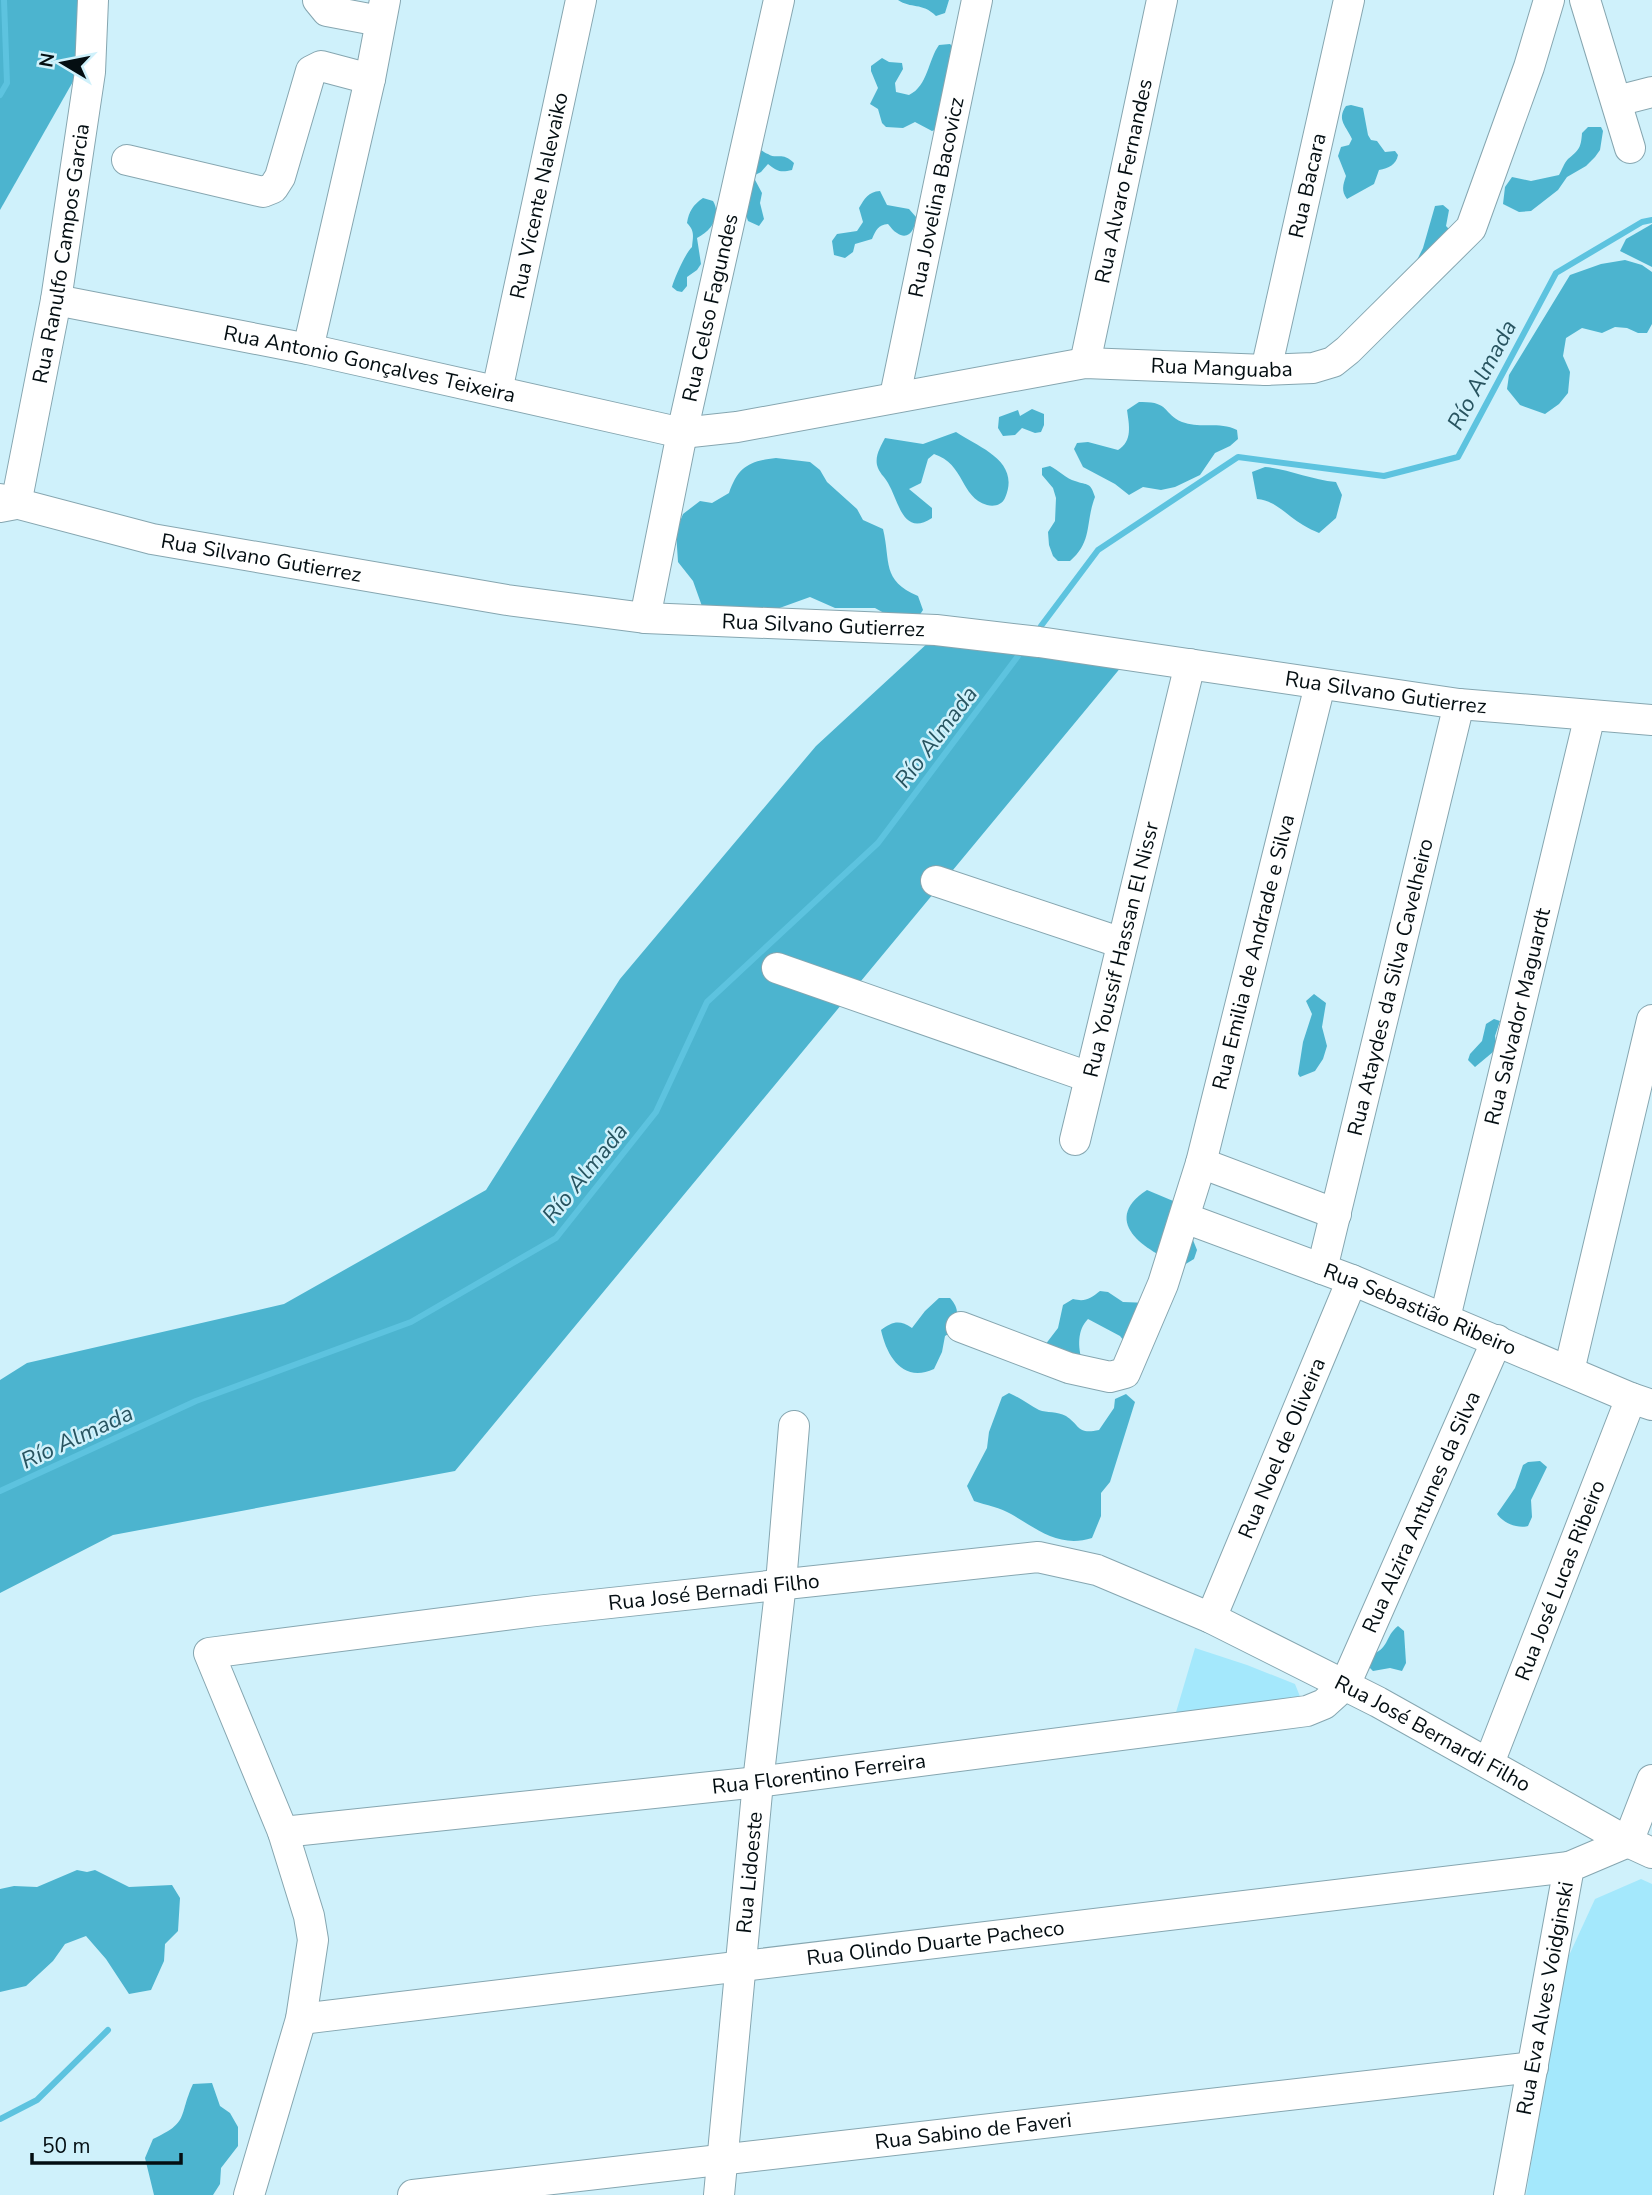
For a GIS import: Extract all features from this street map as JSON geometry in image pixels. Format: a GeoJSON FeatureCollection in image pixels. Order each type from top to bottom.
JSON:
{"type":"FeatureCollection","features":[{"type":"Feature","properties":{"kind":"street","name":"Rua Ranulfo Campos Garcia"},"geometry":{"type":"LineString","coordinates":[[5,504],[56,300],[90,72],[93,0]]}},
{"type":"Feature","properties":{"kind":"street"},"geometry":{"type":"LineString","coordinates":[[309,349],[383,11],[327,10],[318,0]]}},
{"type":"Feature","properties":{"kind":"street","name":"Rua Vicente Nalevaiko"},"geometry":{"type":"LineString","coordinates":[[497,391],[581,0]]}},
{"type":"Feature","properties":{"kind":"street","name":"Rua Celso Fagundes"},"geometry":{"type":"LineString","coordinates":[[645,618],[682,433],[779,0]]}},
{"type":"Feature","properties":{"kind":"street","name":"Rua Jovelina Bacovicz"},"geometry":{"type":"LineString","coordinates":[[895,396],[977,0]]}},
{"type":"Feature","properties":{"kind":"street","name":"Rua Alvaro Fernandes"},"geometry":{"type":"LineString","coordinates":[[1085,363],[1162,0]]}},
{"type":"Feature","properties":{"kind":"street","name":"Rua Bacara"},"geometry":{"type":"LineString","coordinates":[[1266,370],[1349,0]]}},
{"type":"Feature","properties":{"kind":"street","name":"Rua Manguaba"},"geometry":{"type":"LineString","coordinates":[[682,433],[737,427],[1085,363],[1266,370],[1314,368],[1333,362],[1471,228],[1529,67],[1549,0]]}},
{"type":"Feature","properties":{"kind":"street"},"geometry":{"type":"LineString","coordinates":[[1585,0],[1630,148]]}},
{"type":"Feature","properties":{"kind":"street"},"geometry":{"type":"LineString","coordinates":[[127,160],[263,192],[273,187],[279,177],[311,71],[321,66],[370,79]]}},
{"type":"Feature","properties":{"kind":"street"},"geometry":{"type":"LineString","coordinates":[[1617,101],[1652,92]]}},
{"type":"Feature","properties":{"kind":"street","name":"Rua Antonio Gonçalves Teixeira"},"geometry":{"type":"LineString","coordinates":[[56,300],[309,349],[682,433]]}},
{"type":"Feature","properties":{"kind":"street","name":"Rua Silvano Gutierrez"},"geometry":{"type":"LineString","coordinates":[[5,504],[152,539],[507,600],[645,618],[936,630],[1039,642],[1459,704],[1652,720]]}},
{"type":"Feature","properties":{"kind":"street","name":"Rua Youssif Hassan El Nissr"},"geometry":{"type":"LineString","coordinates":[[777,968],[1089,1077],[1190,664]]}},
{"type":"Feature","properties":{"kind":"street","name":"Rua Emilia de Andrade e Silva"},"geometry":{"type":"LineString","coordinates":[[961,1326],[1069,1368],[1110,1377],[1125,1373],[1163,1284],[1201,1163],[1320,685]]}},
{"type":"Feature","properties":{"kind":"street","name":"Rua Ataydes da Silva Cavelheiro"},"geometry":{"type":"LineString","coordinates":[[1322,1269],[1459,704]]}},
{"type":"Feature","properties":{"kind":"street","name":"Rua Salvador Maguardt"},"geometry":{"type":"LineString","coordinates":[[1445,1318],[1590,715]]}},
{"type":"Feature","properties":{"kind":"street"},"geometry":{"type":"LineString","coordinates":[[936,881],[1122,943]]}},
{"type":"Feature","properties":{"kind":"street"},"geometry":{"type":"LineString","coordinates":[[1569,1371],[1652,1020]]}},
{"type":"Feature","properties":{"kind":"street"},"geometry":{"type":"LineString","coordinates":[[1075,1140],[1089,1077]]}},
{"type":"Feature","properties":{"kind":"street"},"geometry":{"type":"LineString","coordinates":[[1201,1163],[1336,1214]]}},
{"type":"Feature","properties":{"kind":"street","name":"Rua Sebastião Ribeiro"},"geometry":{"type":"LineString","coordinates":[[1185,1218],[1352,1280],[1641,1401]]}},
{"type":"Feature","properties":{"kind":"street","name":"Rua Noel de Oliveira"},"geometry":{"type":"LineString","coordinates":[[1211,1618],[1352,1280]]}},
{"type":"Feature","properties":{"kind":"street","name":"Rua Alzira Antunes da Silva"},"geometry":{"type":"LineString","coordinates":[[1345,1685],[1497,1339]]}},
{"type":"Feature","properties":{"kind":"street","name":"Rua José Lucas Ribeiro"},"geometry":{"type":"LineString","coordinates":[[1489,1763],[1641,1401]]}},
{"type":"Feature","properties":{"kind":"street","name":"Rua Lidoeste"},"geometry":{"type":"LineString","coordinates":[[719,2195],[758,1782],[781,1583],[794,1426]]}},
{"type":"Feature","properties":{"kind":"street","name":"Rua José Bernadi Filho"},"geometry":{"type":"LineString","coordinates":[[283,1832],[209,1653],[536,1611],[1038,1557],[1097,1570],[1211,1618]]}},
{"type":"Feature","properties":{"kind":"street","name":"Rua José Bernardi Filho"},"geometry":{"type":"LineString","coordinates":[[1211,1618],[1345,1685],[1640,1847]]}},
{"type":"Feature","properties":{"kind":"street","name":"Rua Florentino Ferreira"},"geometry":{"type":"LineString","coordinates":[[283,1832],[758,1782],[1307,1711],[1324,1704],[1345,1685]]}},
{"type":"Feature","properties":{"kind":"street"},"geometry":{"type":"LineString","coordinates":[[1640,1847],[1652,1780]]}},
{"type":"Feature","properties":{"kind":"street"},"geometry":{"type":"LineString","coordinates":[[249,2195],[301,2020],[313,1940],[309,1916],[283,1832]]}},
{"type":"Feature","properties":{"kind":"street","name":"Rua Eva Alves Voidginski"},"geometry":{"type":"LineString","coordinates":[[1509,2195],[1569,1867],[1640,1847]]}},
{"type":"Feature","properties":{"kind":"street","name":"Rua Olindo Duarte Pacheco"},"geometry":{"type":"LineString","coordinates":[[301,2020],[1569,1867]]}},
{"type":"Feature","properties":{"kind":"street","name":"Rua Sabino de Faveri"},"geometry":{"type":"LineString","coordinates":[[413,2195],[1533,2067]]}},
{"type":"Feature","properties":{"kind":"shaded area"},"geometry":{"type":"Polygon","coordinates":[[[0,0],[81,0],[79,71],[0,210],[0,0]]]}},
{"type":"Feature","properties":{"kind":"shaded area"},"geometry":{"type":"Polygon","coordinates":[[[898,0],[949,0],[945,13],[936,16],[926,9],[898,0]]]}},
{"type":"Feature","properties":{"kind":"shaded area"},"geometry":{"type":"Polygon","coordinates":[[[950,44],[957,51],[943,127],[932,131],[915,122],[903,128],[886,127],[878,109],[870,104],[878,88],[871,66],[882,58],[889,62],[902,63],[903,69],[895,83],[896,92],[909,95],[920,86],[939,45],[950,44]]]}},
{"type":"Feature","properties":{"kind":"shaded area"},"geometry":{"type":"Polygon","coordinates":[[[1346,106],[1363,108],[1371,140],[1377,141],[1385,152],[1395,151],[1398,155],[1392,166],[1379,170],[1374,184],[1347,199],[1343,188],[1346,176],[1338,156],[1341,147],[1349,145],[1352,139],[1343,123],[1342,115],[1346,106]]]}},
{"type":"Feature","properties":{"kind":"shaded area"},"geometry":{"type":"Polygon","coordinates":[[[1588,127],[1601,127],[1603,131],[1600,150],[1586,166],[1567,177],[1558,190],[1531,211],[1519,212],[1503,204],[1505,187],[1512,177],[1531,181],[1559,175],[1579,148],[1582,133],[1588,127]]]}},
{"type":"Feature","properties":{"kind":"shaded area"},"geometry":{"type":"Polygon","coordinates":[[[758,149],[771,156],[786,157],[794,163],[792,170],[784,171],[776,170],[768,164],[755,175],[762,193],[760,203],[764,219],[759,226],[748,221],[742,203],[758,149]]]}},
{"type":"Feature","properties":{"kind":"shaded area"},"geometry":{"type":"Polygon","coordinates":[[[880,191],[887,205],[909,209],[916,217],[911,232],[905,236],[901,235],[888,224],[878,229],[872,239],[855,244],[853,252],[845,258],[834,255],[832,241],[837,234],[857,231],[863,222],[859,208],[867,196],[880,191]]]}},
{"type":"Feature","properties":{"kind":"shaded area"},"geometry":{"type":"Polygon","coordinates":[[[703,198],[713,201],[716,217],[711,227],[697,238],[701,264],[687,277],[687,286],[682,292],[677,291],[672,287],[673,283],[692,247],[693,234],[687,223],[688,219],[692,209],[703,198]]]}},
{"type":"Feature","properties":{"kind":"shaded area"},"geometry":{"type":"Polygon","coordinates":[[[1443,205],[1449,210],[1446,226],[1449,229],[1415,264],[1423,248],[1435,206],[1443,205]]]}},
{"type":"Feature","properties":{"kind":"shaded area"},"geometry":{"type":"Polygon","coordinates":[[[1652,224],[1652,267],[1620,251],[1626,239],[1652,224]]]}},
{"type":"Feature","properties":{"kind":"shaded area"},"geometry":{"type":"Polygon","coordinates":[[[1625,260],[1642,265],[1652,272],[1652,324],[1647,333],[1615,327],[1602,333],[1582,328],[1566,338],[1563,356],[1570,372],[1568,393],[1545,414],[1520,405],[1507,389],[1509,375],[1570,275],[1601,264],[1625,260]]]}},
{"type":"Feature","properties":{"kind":"shaded area"},"geometry":{"type":"Polygon","coordinates":[[[1139,402],[1156,403],[1176,419],[1189,424],[1230,427],[1237,430],[1238,439],[1215,453],[1200,475],[1175,487],[1161,490],[1143,487],[1129,495],[1115,484],[1083,467],[1074,449],[1077,443],[1088,442],[1118,450],[1128,437],[1127,410],[1139,402]]]}},
{"type":"Feature","properties":{"kind":"shaded area"},"geometry":{"type":"Polygon","coordinates":[[[1032,409],[1044,414],[1041,432],[1035,433],[1022,428],[1015,435],[1003,436],[998,428],[999,417],[1018,410],[1020,416],[1032,409]]]}},
{"type":"Feature","properties":{"kind":"shaded area"},"geometry":{"type":"Polygon","coordinates":[[[956,432],[996,457],[1003,465],[1008,485],[1005,498],[995,506],[978,501],[952,465],[934,454],[928,459],[921,483],[909,489],[932,508],[932,518],[922,523],[908,520],[877,465],[878,454],[885,438],[923,444],[956,432]]]}},
{"type":"Feature","properties":{"kind":"shaded area"},"geometry":{"type":"Polygon","coordinates":[[[776,458],[810,462],[820,470],[827,482],[857,509],[863,520],[883,529],[890,569],[898,583],[918,596],[923,610],[919,616],[891,617],[875,608],[835,608],[810,597],[774,610],[703,609],[693,581],[678,562],[676,531],[683,514],[700,501],[712,503],[729,493],[736,477],[746,467],[776,458]]]}},
{"type":"Feature","properties":{"kind":"shaded area"},"geometry":{"type":"Polygon","coordinates":[[[1050,466],[1072,480],[1088,485],[1095,497],[1085,539],[1070,561],[1058,561],[1049,545],[1048,532],[1055,521],[1056,498],[1053,488],[1042,475],[1042,468],[1050,466]]]}},
{"type":"Feature","properties":{"kind":"shaded area"},"geometry":{"type":"Polygon","coordinates":[[[1265,467],[1336,482],[1342,495],[1336,518],[1319,533],[1276,506],[1257,499],[1252,472],[1265,467]]]}},
{"type":"Feature","properties":{"kind":"shaded area"},"geometry":{"type":"Polygon","coordinates":[[[930,641],[1122,666],[455,1471],[113,1535],[0,1593],[0,1380],[27,1363],[284,1304],[486,1190],[620,979],[816,746],[930,641]]]}},
{"type":"Feature","properties":{"kind":"shaded area"},"geometry":{"type":"Polygon","coordinates":[[[1314,994],[1326,1003],[1322,1027],[1327,1046],[1315,1071],[1300,1077],[1298,1074],[1303,1042],[1312,1014],[1306,1001],[1314,994]]]}},
{"type":"Feature","properties":{"kind":"shaded area"},"geometry":{"type":"Polygon","coordinates":[[[1494,1019],[1500,1021],[1493,1052],[1475,1067],[1468,1060],[1470,1054],[1482,1041],[1486,1024],[1494,1019]]]}},
{"type":"Feature","properties":{"kind":"shaded area"},"geometry":{"type":"Polygon","coordinates":[[[1147,1190],[1178,1203],[1197,1250],[1194,1259],[1184,1265],[1157,1254],[1144,1245],[1134,1236],[1128,1225],[1127,1214],[1133,1202],[1147,1190]]]}},
{"type":"Feature","properties":{"kind":"shaded area"},"geometry":{"type":"Polygon","coordinates":[[[1100,1291],[1108,1292],[1123,1302],[1149,1303],[1124,1341],[1120,1336],[1088,1319],[1079,1339],[1082,1361],[1045,1345],[1058,1328],[1063,1305],[1073,1299],[1087,1299],[1100,1291]]]}},
{"type":"Feature","properties":{"kind":"shaded area"},"geometry":{"type":"Polygon","coordinates":[[[939,1298],[950,1298],[957,1310],[953,1331],[945,1336],[942,1352],[934,1369],[913,1373],[905,1370],[892,1358],[881,1330],[897,1323],[912,1328],[939,1298]]]}},
{"type":"Feature","properties":{"kind":"shaded area"},"geometry":{"type":"Polygon","coordinates":[[[1009,1393],[1039,1410],[1066,1416],[1087,1431],[1099,1430],[1114,1408],[1115,1399],[1126,1394],[1135,1402],[1110,1482],[1101,1493],[1101,1516],[1092,1538],[1070,1541],[1059,1539],[1007,1512],[974,1501],[967,1486],[987,1448],[989,1432],[1002,1397],[1009,1393]]]}},
{"type":"Feature","properties":{"kind":"shaded area"},"geometry":{"type":"Polygon","coordinates":[[[1540,1461],[1547,1467],[1531,1500],[1532,1517],[1528,1526],[1520,1527],[1507,1523],[1497,1514],[1515,1488],[1523,1465],[1540,1461]]]}},
{"type":"Feature","properties":{"kind":"shaded area"},"geometry":{"type":"Polygon","coordinates":[[[1398,1626],[1404,1631],[1406,1663],[1402,1671],[1390,1668],[1373,1671],[1366,1664],[1370,1655],[1384,1646],[1398,1626]]]}},
{"type":"Feature","properties":{"kind":"shaded area"},"geometry":{"type":"Polygon","coordinates":[[[1195,1648],[1295,1684],[1301,1699],[1174,1719],[1195,1648]]]}},
{"type":"Feature","properties":{"kind":"shaded area"},"geometry":{"type":"Polygon","coordinates":[[[77,1870],[95,1870],[129,1887],[172,1885],[180,1898],[178,1931],[165,1944],[164,1961],[151,1990],[129,1994],[106,1959],[86,1936],[65,1944],[53,1961],[26,1986],[0,1992],[0,1889],[14,1886],[37,1887],[77,1870]]]}},
{"type":"Feature","properties":{"kind":"shaded area"},"geometry":{"type":"Polygon","coordinates":[[[1641,1879],[1652,1884],[1652,2195],[1526,2195],[1566,1962],[1595,1899],[1641,1879]]]}},
{"type":"Feature","properties":{"kind":"shaded area"},"geometry":{"type":"Polygon","coordinates":[[[212,2083],[220,2106],[230,2113],[238,2127],[238,2146],[221,2168],[220,2184],[213,2195],[154,2195],[145,2158],[153,2139],[178,2123],[193,2084],[212,2083]]]}},
{"type":"Feature","properties":{"kind":"waterway"},"geometry":{"type":"LineString","coordinates":[[0,95],[7,83],[4,0]]}},
{"type":"Feature","properties":{"kind":"waterway","name":"Río Almada"},"geometry":{"type":"LineString","coordinates":[[1041,626],[1098,550],[1238,457],[1384,476],[1458,457],[1556,273],[1642,222],[1652,220]]}},
{"type":"Feature","properties":{"kind":"waterway","name":"Río Almada"},"geometry":{"type":"LineString","coordinates":[[0,1491],[196,1401],[411,1322],[556,1238],[656,1112],[707,1002],[878,843],[1018,656]]}},
{"type":"Feature","properties":{"kind":"waterway"},"geometry":{"type":"LineString","coordinates":[[0,2119],[37,2100],[108,2030]]}}]}
